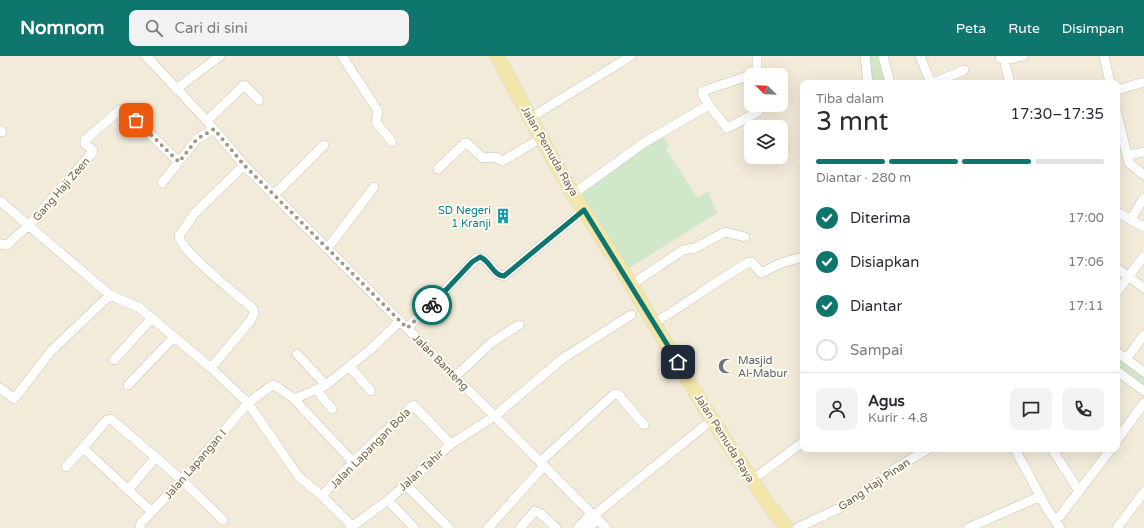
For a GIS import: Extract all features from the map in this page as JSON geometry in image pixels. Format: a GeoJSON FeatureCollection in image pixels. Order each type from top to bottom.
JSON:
{"type":"FeatureCollection","features":[{"type":"Feature","properties":{"kind":"main road","name":"Jalan Pemuda Raya"},"geometry":{"type":"LineString","coordinates":[[498,56],[530,118],[573,194],[632,285],[713,419],[781,526]]}},
{"type":"Feature","properties":{"kind":"street","name":"Jalan Banteng"},"geometry":{"type":"LineString","coordinates":[[146,56],[176,90],[207,120],[244,165],[273,196],[606,528]]}},
{"type":"Feature","properties":{"kind":"street"},"geometry":{"type":"LineString","coordinates":[[176,90],[220,56]]}},
{"type":"Feature","properties":{"kind":"street"},"geometry":{"type":"LineString","coordinates":[[342,56],[378,110],[376,122],[392,142]]}},
{"type":"Feature","properties":{"kind":"street"},"geometry":{"type":"LineString","coordinates":[[530,118],[631,56]]}},
{"type":"Feature","properties":{"kind":"street"},"geometry":{"type":"LineString","coordinates":[[757,56],[757,68]]}},
{"type":"Feature","properties":{"kind":"street"},"geometry":{"type":"LineString","coordinates":[[865,56],[868,80]]}},
{"type":"Feature","properties":{"kind":"street"},"geometry":{"type":"LineString","coordinates":[[883,56],[889,80]]}},
{"type":"Feature","properties":{"kind":"street"},"geometry":{"type":"LineString","coordinates":[[920,56],[931,80]]}},
{"type":"Feature","properties":{"kind":"street"},"geometry":{"type":"LineString","coordinates":[[1009,80],[1001,57],[1023,56]]}},
{"type":"Feature","properties":{"kind":"street"},"geometry":{"type":"LineString","coordinates":[[1104,56],[1109,80]]}},
{"type":"Feature","properties":{"kind":"street"},"geometry":{"type":"LineString","coordinates":[[939,80],[964,70]]}},
{"type":"Feature","properties":{"kind":"street"},"geometry":{"type":"LineString","coordinates":[[744,78],[703,91],[702,94],[709,106],[727,128],[758,112]]}},
{"type":"Feature","properties":{"kind":"street"},"geometry":{"type":"LineString","coordinates":[[1120,89],[1144,82]]}},
{"type":"Feature","properties":{"kind":"street"},"geometry":{"type":"LineString","coordinates":[[207,120],[244,85],[259,100]]}},
{"type":"Feature","properties":{"kind":"street"},"geometry":{"type":"LineString","coordinates":[[573,194],[645,142],[709,106]]}},
{"type":"Feature","properties":{"kind":"street","name":"Gang Haji Zeen"},"geometry":{"type":"LineString","coordinates":[[29,225],[92,153],[93,150],[85,144],[85,141],[121,109],[126,110],[179,162]]}},
{"type":"Feature","properties":{"kind":"street"},"geometry":{"type":"LineString","coordinates":[[1120,126],[1129,163],[1144,175]]}},
{"type":"Feature","properties":{"kind":"street"},"geometry":{"type":"LineString","coordinates":[[162,183],[197,139],[214,129]]}},
{"type":"Feature","properties":{"kind":"street"},"geometry":{"type":"LineString","coordinates":[[438,169],[465,143],[467,143],[483,158],[495,157],[503,161],[541,138]]}},
{"type":"Feature","properties":{"kind":"street"},"geometry":{"type":"LineString","coordinates":[[273,196],[324,145]]}},
{"type":"Feature","properties":{"kind":"street"},"geometry":{"type":"LineString","coordinates":[[1127,155],[1144,152]]}},
{"type":"Feature","properties":{"kind":"street"},"geometry":{"type":"LineString","coordinates":[[211,368],[251,320],[254,313],[253,309],[191,254],[180,242],[179,236],[194,214],[244,165]]}},
{"type":"Feature","properties":{"kind":"street"},"geometry":{"type":"LineString","coordinates":[[327,249],[374,187]]}},
{"type":"Feature","properties":{"kind":"street"},"geometry":{"type":"LineString","coordinates":[[1131,219],[1144,198]]}},
{"type":"Feature","properties":{"kind":"street"},"geometry":{"type":"LineString","coordinates":[[0,201],[110,295],[140,308],[151,319],[211,368],[248,403],[299,477],[322,496],[351,527]]}},
{"type":"Feature","properties":{"kind":"street"},"geometry":{"type":"LineString","coordinates":[[407,328],[478,258],[484,259],[498,274],[504,276],[584,210]]}},
{"type":"Feature","properties":{"kind":"street"},"geometry":{"type":"LineString","coordinates":[[1120,214],[1144,227]]}},
{"type":"Feature","properties":{"kind":"street"},"geometry":{"type":"LineString","coordinates":[[0,244],[7,245],[29,225]]}},
{"type":"Feature","properties":{"kind":"street"},"geometry":{"type":"LineString","coordinates":[[632,285],[683,250],[695,248],[725,232],[745,237]]}},
{"type":"Feature","properties":{"kind":"street"},"geometry":{"type":"LineString","coordinates":[[1120,289],[1144,256]]}},
{"type":"Feature","properties":{"kind":"street"},"geometry":{"type":"LineString","coordinates":[[654,323],[724,277],[751,262],[761,273],[781,263],[800,258]]}},
{"type":"Feature","properties":{"kind":"street"},"geometry":{"type":"LineString","coordinates":[[1120,270],[1144,288]]}},
{"type":"Feature","properties":{"kind":"street"},"geometry":{"type":"LineString","coordinates":[[0,388],[14,399],[51,351],[110,295]]}},
{"type":"Feature","properties":{"kind":"street","name":"Jalan Tahir"},"geometry":{"type":"LineString","coordinates":[[351,527],[388,500],[450,444],[495,416],[562,360],[631,314]]}},
{"type":"Feature","properties":{"kind":"street"},"geometry":{"type":"LineString","coordinates":[[114,360],[151,319]]}},
{"type":"Feature","properties":{"kind":"street"},"geometry":{"type":"LineString","coordinates":[[353,462],[293,398],[326,385],[350,367],[400,321]]}},
{"type":"Feature","properties":{"kind":"street"},"geometry":{"type":"LineString","coordinates":[[455,377],[492,342],[519,325]]}},
{"type":"Feature","properties":{"kind":"street"},"geometry":{"type":"LineString","coordinates":[[1126,359],[1144,335]]}},
{"type":"Feature","properties":{"kind":"street"},"geometry":{"type":"LineString","coordinates":[[128,385],[174,337]]}},
{"type":"Feature","properties":{"kind":"street"},"geometry":{"type":"LineString","coordinates":[[297,354],[326,385]]}},
{"type":"Feature","properties":{"kind":"street"},"geometry":{"type":"LineString","coordinates":[[1120,354],[1144,372]]}},
{"type":"Feature","properties":{"kind":"street"},"geometry":{"type":"LineString","coordinates":[[350,367],[371,391]]}},
{"type":"Feature","properties":{"kind":"street"},"geometry":{"type":"LineString","coordinates":[[1120,373],[1144,391]]}},
{"type":"Feature","properties":{"kind":"street","name":"Jalan Lapangan I"},"geometry":{"type":"LineString","coordinates":[[140,526],[182,480],[248,403],[271,386],[274,386],[293,398]]}},
{"type":"Feature","properties":{"kind":"street"},"geometry":{"type":"LineString","coordinates":[[316,389],[332,409]]}},
{"type":"Feature","properties":{"kind":"street"},"geometry":{"type":"LineString","coordinates":[[488,528],[542,464],[614,394],[618,394],[644,425]]}},
{"type":"Feature","properties":{"kind":"street"},"geometry":{"type":"LineString","coordinates":[[1120,436],[1144,403]]}},
{"type":"Feature","properties":{"kind":"street","name":"Jalan Lapangan Bola"},"geometry":{"type":"LineString","coordinates":[[322,496],[353,462],[413,405],[450,444]]}},
{"type":"Feature","properties":{"kind":"street"},"geometry":{"type":"LineString","coordinates":[[66,467],[109,418],[112,419],[182,480],[223,520]]}},
{"type":"Feature","properties":{"kind":"street"},"geometry":{"type":"LineString","coordinates":[[578,528],[713,419]]}},
{"type":"Feature","properties":{"kind":"street"},"geometry":{"type":"LineString","coordinates":[[752,480],[800,444]]}},
{"type":"Feature","properties":{"kind":"street"},"geometry":{"type":"LineString","coordinates":[[83,448],[152,512]]}},
{"type":"Feature","properties":{"kind":"street","name":"Gang Haji Pinan"},"geometry":{"type":"LineString","coordinates":[[797,528],[846,505],[893,470],[923,452]]}},
{"type":"Feature","properties":{"kind":"street"},"geometry":{"type":"LineString","coordinates":[[1017,452],[1060,528]]}},
{"type":"Feature","properties":{"kind":"street"},"geometry":{"type":"LineString","coordinates":[[1054,452],[1079,491]]}},
{"type":"Feature","properties":{"kind":"street"},"geometry":{"type":"LineString","coordinates":[[1060,516],[1109,452]]}},
{"type":"Feature","properties":{"kind":"street"},"geometry":{"type":"LineString","coordinates":[[128,490],[156,457]]}},
{"type":"Feature","properties":{"kind":"street"},"geometry":{"type":"LineString","coordinates":[[406,484],[449,528]]}},
{"type":"Feature","properties":{"kind":"street"},"geometry":{"type":"LineString","coordinates":[[1117,528],[1144,492]]}},
{"type":"Feature","properties":{"kind":"street"},"geometry":{"type":"LineString","coordinates":[[968,528],[1041,496]]}},
{"type":"Feature","properties":{"kind":"street"},"geometry":{"type":"LineString","coordinates":[[388,500],[414,528]]}},
{"type":"Feature","properties":{"kind":"street"},"geometry":{"type":"LineString","coordinates":[[520,528],[535,512],[540,513],[556,528]]}},
{"type":"Feature","properties":{"kind":"street"},"geometry":{"type":"LineString","coordinates":[[589,528],[594,516]]}},
{"type":"Feature","properties":{"kind":"shaded area"},"geometry":{"type":"Polygon","coordinates":[[[0,56],[1144,56],[1144,528],[0,528],[0,56]]]}},
{"type":"Feature","properties":{"kind":"green space"},"geometry":{"type":"Polygon","coordinates":[[[868,56],[881,56],[887,80],[873,80],[868,56]]]}},
{"type":"Feature","properties":{"kind":"green space"},"geometry":{"type":"Polygon","coordinates":[[[663,135],[669,145],[666,149],[697,197],[708,192],[717,213],[626,270],[577,194],[663,135]]]}},
{"type":"Feature","properties":{"kind":"green space"},"geometry":{"type":"Polygon","coordinates":[[[1120,357],[1144,376],[1144,387],[1120,369],[1120,357]]]}},
{"type":"Feature","properties":{"kind":"way so far"},"geometry":{"type":"LineString","coordinates":[[136,120],[179,162],[197,139],[214,129],[244,165],[407,328],[432,305]]}},
{"type":"Feature","properties":{"kind":"place","name":"SD Negeri 1 Kranji"},"geometry":{"type":"Point","coordinates":[503,216]}},
{"type":"Feature","properties":{"kind":"place","name":"Masjid Al-Mabur"},"geometry":{"type":"Point","coordinates":[726,366]}},
{"type":"Feature","properties":{"kind":"route"},"geometry":{"type":"LineString","coordinates":[[432,305],[444,294],[472,262],[482,257],[498,274],[504,276],[522,263],[584,210],[624,272],[678,362]]}}]}
